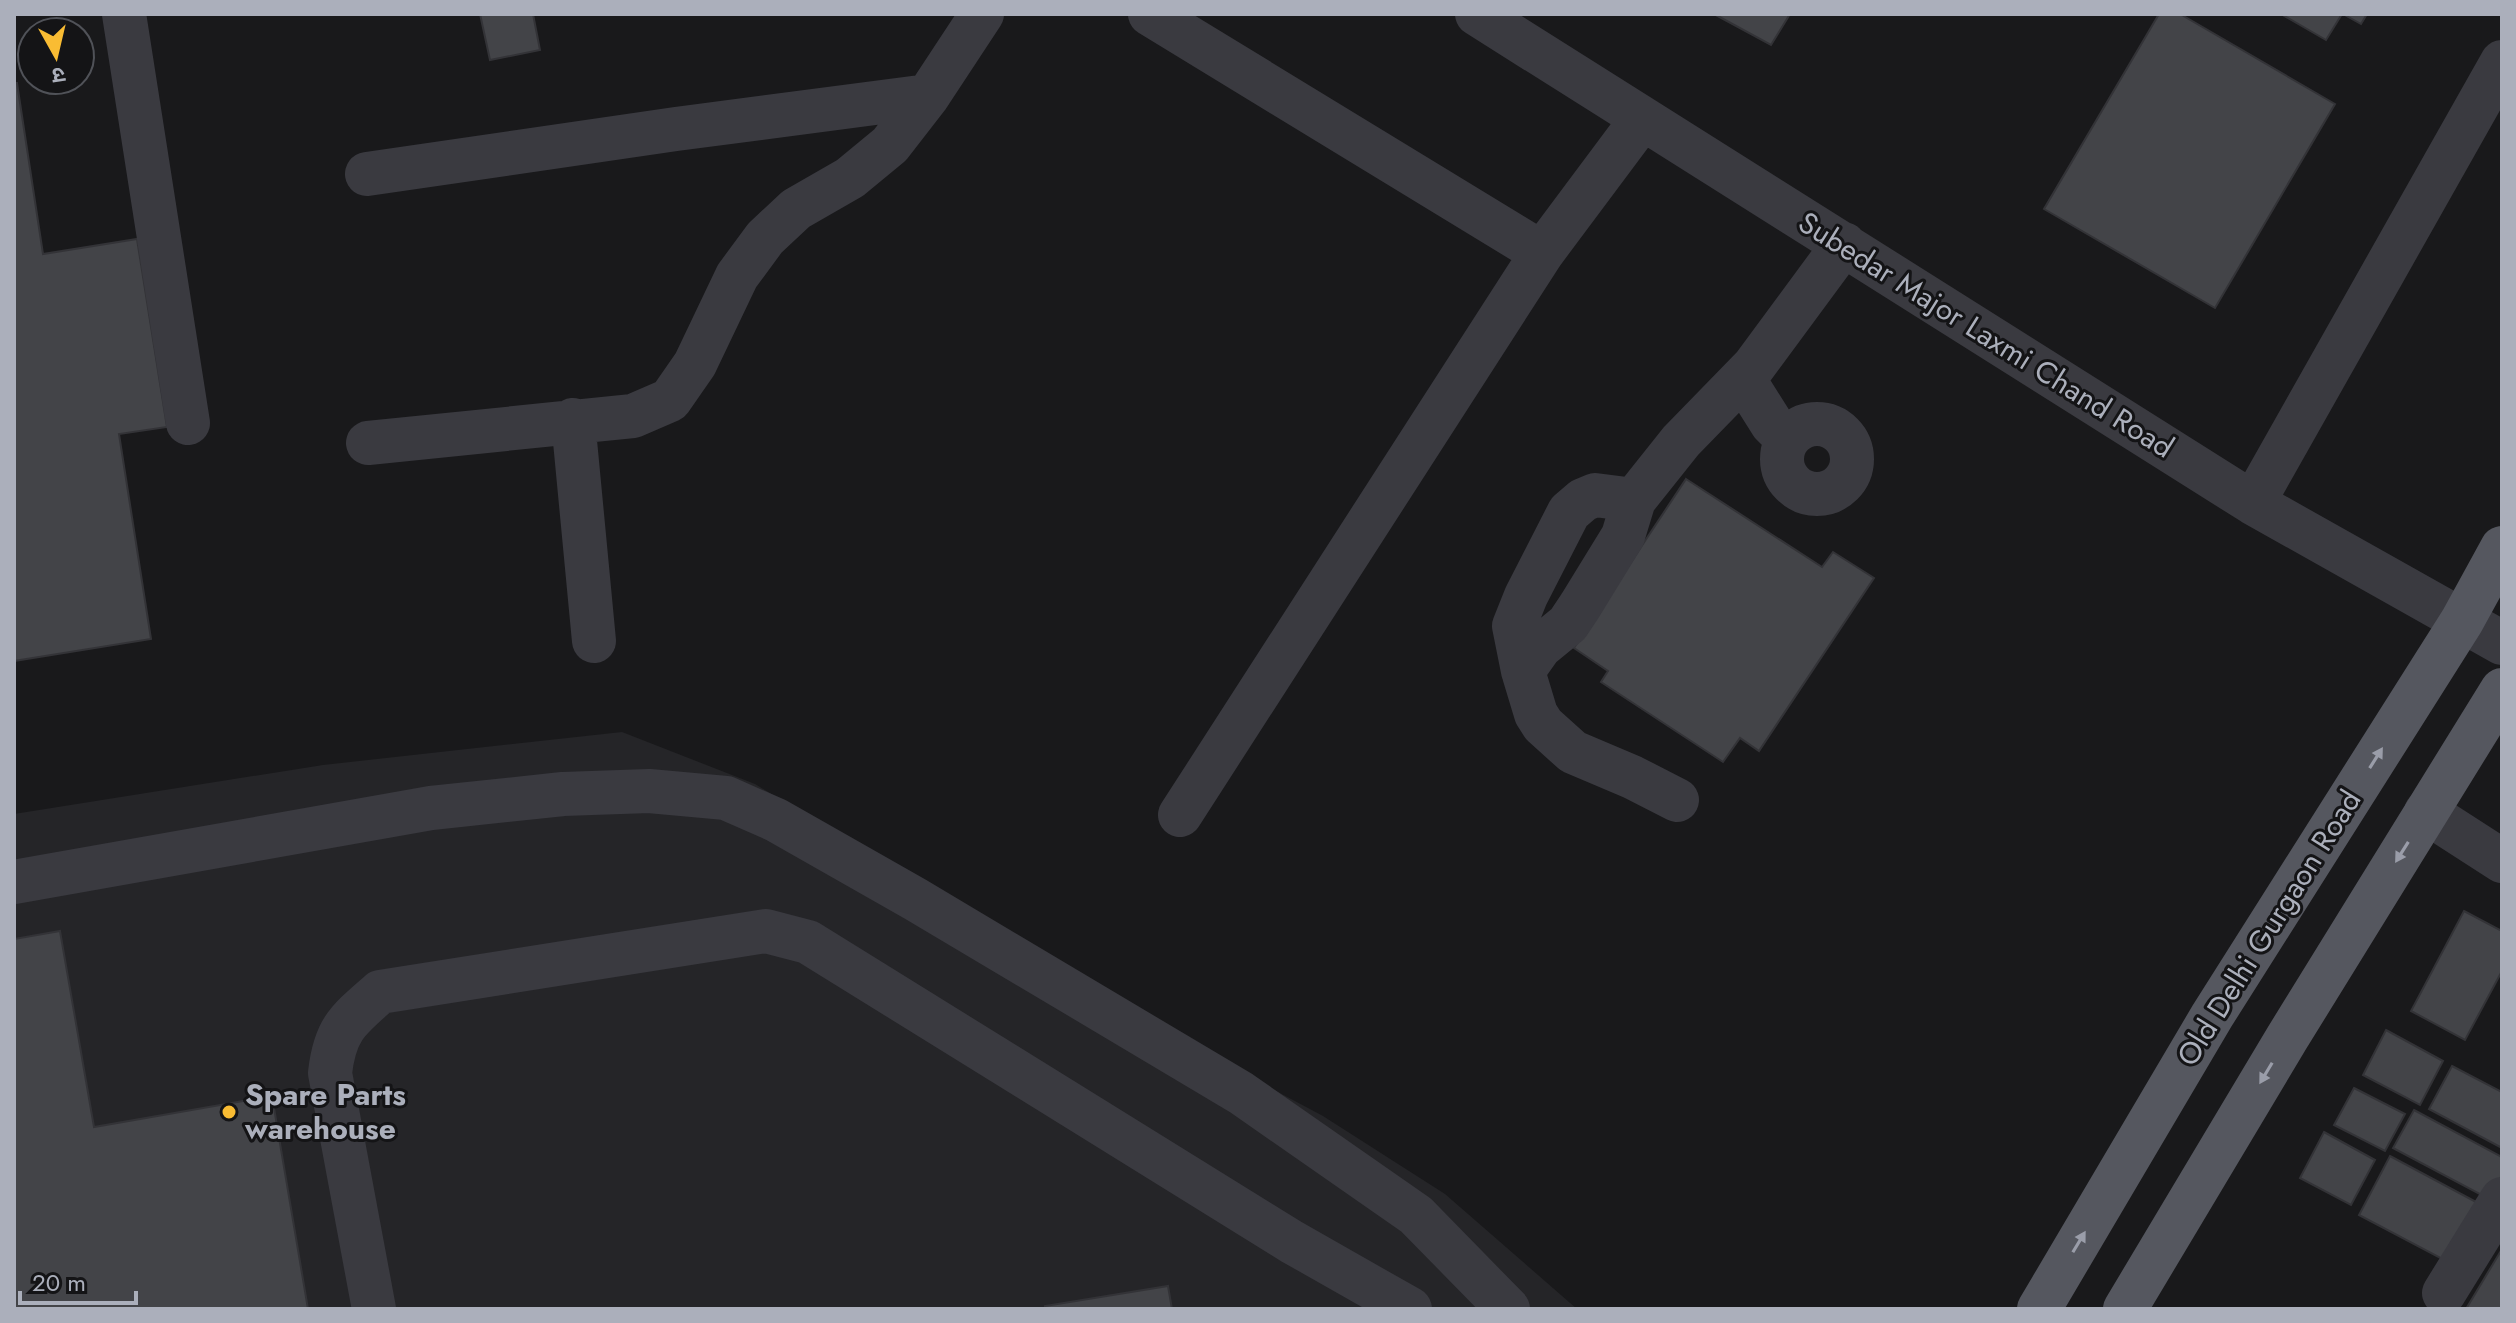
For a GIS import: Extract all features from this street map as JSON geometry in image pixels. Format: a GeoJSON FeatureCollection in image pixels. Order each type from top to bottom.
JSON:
{"type":"FeatureCollection","features":[{"type":"Feature","properties":{"kind":"main road","name":"Old Delhi Gurgaon Road"},"geometry":{"type":"LineString","coordinates":[[2039,1309],[2212,1016],[2462,621],[2502,548]]}},
{"type":"Feature","properties":{"kind":"main road"},"geometry":{"type":"LineString","coordinates":[[2125,1309],[2502,690]]}},
{"type":"Feature","properties":{"kind":"street"},"geometry":{"type":"LineString","coordinates":[[124,14],[188,423]]}},
{"type":"Feature","properties":{"kind":"street"},"geometry":{"type":"LineString","coordinates":[[368,443],[633,416],[670,400],[695,364],[737,276],[765,238],[796,209],[850,178],[890,145],[928,96],[982,14]]}},
{"type":"Feature","properties":{"kind":"street"},"geometry":{"type":"LineString","coordinates":[[1150,14],[1542,253]]}},
{"type":"Feature","properties":{"kind":"street","name":"Subedar Major Laxmi Chand Road"},"geometry":{"type":"LineString","coordinates":[[1477,14],[2253,503],[2502,643]]}},
{"type":"Feature","properties":{"kind":"street"},"geometry":{"type":"LineString","coordinates":[[2253,503],[2502,62]]}},
{"type":"Feature","properties":{"kind":"street"},"geometry":{"type":"LineString","coordinates":[[367,174],[928,96]]}},
{"type":"Feature","properties":{"kind":"street"},"geometry":{"type":"LineString","coordinates":[[1180,815],[1542,253],[1642,119]]}},
{"type":"Feature","properties":{"kind":"street"},"geometry":{"type":"LineString","coordinates":[[1523,671],[1540,647],[1568,624],[1580,606],[1623,536],[1634,500],[1681,441],[1743,378],[1844,244]]}},
{"type":"Feature","properties":{"kind":"street"},"geometry":{"type":"LineString","coordinates":[[1743,378],[1772,424],[1787,439]]}},
{"type":"Feature","properties":{"kind":"street"},"geometry":{"type":"LineString","coordinates":[[573,420],[594,641]]}},
{"type":"Feature","properties":{"kind":"street"},"geometry":{"type":"LineString","coordinates":[[1634,500],[1595,495],[1569,512],[1514,626],[1536,714],[1560,743],[1593,762],[1632,777],[1677,800]]}},
{"type":"Feature","properties":{"kind":"street"},"geometry":{"type":"LineString","coordinates":[[14,882],[431,808],[563,794],[649,791],[726,798],[776,820],[915,899],[1241,1093],[1416,1215],[1508,1309]]}},
{"type":"Feature","properties":{"kind":"street"},"geometry":{"type":"LineString","coordinates":[[2426,812],[2502,861]]}},
{"type":"Feature","properties":{"kind":"street"},"geometry":{"type":"LineString","coordinates":[[374,1309],[330,1073],[333,1048],[347,1021],[380,992],[766,931],[808,942],[1292,1242],[1410,1309]]}},
{"type":"Feature","properties":{"kind":"street"},"geometry":{"type":"LineString","coordinates":[[2444,1293],[2502,1199]]}},
{"type":"Feature","properties":{"kind":"shaded area"},"geometry":{"type":"Polygon","coordinates":[[[622,732],[755,784],[1146,1022],[1323,1116],[1445,1194],[1577,1309],[14,1309],[14,814],[323,765],[622,732]]]}},
{"type":"Feature","properties":{"kind":"building"},"geometry":{"type":"Polygon","coordinates":[[[480,14],[533,14],[540,50],[490,60],[480,14]]]}},
{"type":"Feature","properties":{"kind":"building"},"geometry":{"type":"Polygon","coordinates":[[[1714,14],[1790,14],[1771,45],[1714,14]]]}},
{"type":"Feature","properties":{"kind":"building"},"geometry":{"type":"Polygon","coordinates":[[[2159,14],[2180,14],[2335,104],[2215,308],[2044,209],[2159,14]]]}},
{"type":"Feature","properties":{"kind":"building"},"geometry":{"type":"Polygon","coordinates":[[[2281,14],[2342,14],[2326,40],[2281,14]]]}},
{"type":"Feature","properties":{"kind":"building"},"geometry":{"type":"Polygon","coordinates":[[[2343,14],[2367,14],[2361,24],[2343,14]]]}},
{"type":"Feature","properties":{"kind":"building"},"geometry":{"type":"Polygon","coordinates":[[[16,83],[43,254],[137,239],[167,427],[119,434],[151,639],[14,661],[16,83]]]}},
{"type":"Feature","properties":{"kind":"building"},"geometry":{"type":"Polygon","coordinates":[[[1686,479],[1822,567],[1833,552],[1874,578],[1759,751],[1740,738],[1723,762],[1601,682],[1608,671],[1574,648],[1686,479]]]}},
{"type":"Feature","properties":{"kind":"building"},"geometry":{"type":"Polygon","coordinates":[[[2464,911],[2502,931],[2502,971],[2465,1040],[2411,1011],[2464,911]]]}},
{"type":"Feature","properties":{"kind":"building","name":"Spare Parts warehouse"},"geometry":{"type":"Polygon","coordinates":[[[60,931],[94,1127],[272,1096],[308,1309],[14,1309],[14,939],[60,931]]]}},
{"type":"Feature","properties":{"kind":"building"},"geometry":{"type":"Polygon","coordinates":[[[2386,1030],[2443,1061],[2420,1105],[2363,1075],[2386,1030]]]}},
{"type":"Feature","properties":{"kind":"building"},"geometry":{"type":"Polygon","coordinates":[[[2452,1066],[2502,1092],[2502,1148],[2429,1109],[2452,1066]]]}},
{"type":"Feature","properties":{"kind":"building"},"geometry":{"type":"Polygon","coordinates":[[[2354,1088],[2405,1114],[2385,1151],[2334,1125],[2354,1088]]]}},
{"type":"Feature","properties":{"kind":"building"},"geometry":{"type":"Polygon","coordinates":[[[2414,1110],[2502,1157],[2502,1175],[2489,1199],[2393,1148],[2414,1110]]]}},
{"type":"Feature","properties":{"kind":"building"},"geometry":{"type":"Polygon","coordinates":[[[2324,1132],[2375,1160],[2351,1205],[2300,1178],[2324,1132]]]}},
{"type":"Feature","properties":{"kind":"building"},"geometry":{"type":"Polygon","coordinates":[[[2390,1156],[2478,1203],[2446,1261],[2359,1215],[2390,1156]]]}},
{"type":"Feature","properties":{"kind":"building"},"geometry":{"type":"Polygon","coordinates":[[[2502,1249],[2502,1309],[2466,1309],[2502,1249]]]}},
{"type":"Feature","properties":{"kind":"building"},"geometry":{"type":"Polygon","coordinates":[[[1168,1286],[1172,1309],[1045,1309],[1045,1306],[1168,1286]]]}},
{"type":"Feature","properties":{"kind":"place","name":"Spare Parts warehouse"},"geometry":{"type":"Point","coordinates":[229,1112]}}]}
